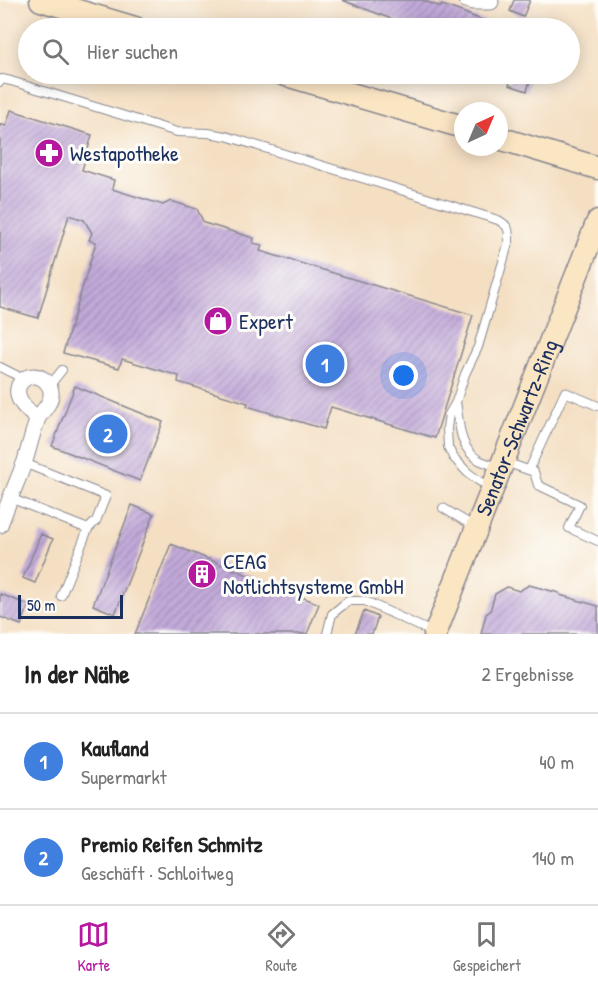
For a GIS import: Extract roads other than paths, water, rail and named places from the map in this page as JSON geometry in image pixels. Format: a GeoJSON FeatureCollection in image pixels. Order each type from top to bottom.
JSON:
{"type":"FeatureCollection","features":[{"type":"Feature","properties":{"kind":"main road"},"geometry":{"type":"LineString","coordinates":[[41,0],[101,18]]}},
{"type":"Feature","properties":{"kind":"main road"},"geometry":{"type":"LineString","coordinates":[[317,84],[454,124]]}},
{"type":"Feature","properties":{"kind":"main road"},"geometry":{"type":"LineString","coordinates":[[508,141],[598,168]]}},
{"type":"Feature","properties":{"kind":"main road","name":"Senator-Schwartz-Ring"},"geometry":{"type":"LineString","coordinates":[[435,634],[598,221]]}},
{"type":"Feature","properties":{"kind":"street"},"geometry":{"type":"LineString","coordinates":[[466,0],[491,2]]}},
{"type":"Feature","properties":{"kind":"street"},"geometry":{"type":"LineString","coordinates":[[0,525],[24,463],[37,419],[49,404],[50,385],[39,376],[32,376],[22,381],[18,388],[18,395],[21,402],[37,419]]}},
{"type":"Feature","properties":{"kind":"lane"},"geometry":{"type":"LineString","coordinates":[[0,82],[2,80],[18,83]]}},
{"type":"Feature","properties":{"kind":"lane"},"geometry":{"type":"LineString","coordinates":[[21,84],[177,132],[226,136],[498,220],[504,224],[509,230],[509,241],[477,347],[456,402],[449,414],[448,447],[453,457],[479,481],[499,472],[529,470],[534,472],[538,485],[580,505],[569,528],[598,541]]}},
{"type":"Feature","properties":{"kind":"lane"},"geometry":{"type":"LineString","coordinates":[[0,367],[16,375],[22,381]]}},
{"type":"Feature","properties":{"kind":"lane"},"geometry":{"type":"LineString","coordinates":[[50,385],[62,370]]}},
{"type":"Feature","properties":{"kind":"lane"},"geometry":{"type":"LineString","coordinates":[[529,470],[565,392],[598,406]]}},
{"type":"Feature","properties":{"kind":"lane"},"geometry":{"type":"LineString","coordinates":[[456,402],[463,442],[470,452],[499,472]]}},
{"type":"Feature","properties":{"kind":"lane"},"geometry":{"type":"LineString","coordinates":[[24,463],[106,496],[96,521],[88,529],[61,596]]}},
{"type":"Feature","properties":{"kind":"lane"},"geometry":{"type":"LineString","coordinates":[[10,498],[88,529]]}},
{"type":"Feature","properties":{"kind":"lane"},"geometry":{"type":"LineString","coordinates":[[442,508],[477,528]]}},
{"type":"Feature","properties":{"kind":"lane"},"geometry":{"type":"LineString","coordinates":[[327,634],[332,614],[348,601],[365,602],[435,634]]}},
{"type":"Feature","properties":{"kind":"place","name":"Westapotheke"},"geometry":{"type":"Point","coordinates":[49,153]}},
{"type":"Feature","properties":{"kind":"place","name":"Expert"},"geometry":{"type":"Point","coordinates":[218,321]}},
{"type":"Feature","properties":{"kind":"place","name":"Kaufland"},"geometry":{"type":"Point","coordinates":[325,364]}},
{"type":"Feature","properties":{"kind":"place","name":"Premio Reifen Schmitz"},"geometry":{"type":"Point","coordinates":[108,434]}},
{"type":"Feature","properties":{"kind":"place","name":"CEAG Notlichtsysteme GmbH"},"geometry":{"type":"Point","coordinates":[202,574]}}]}
